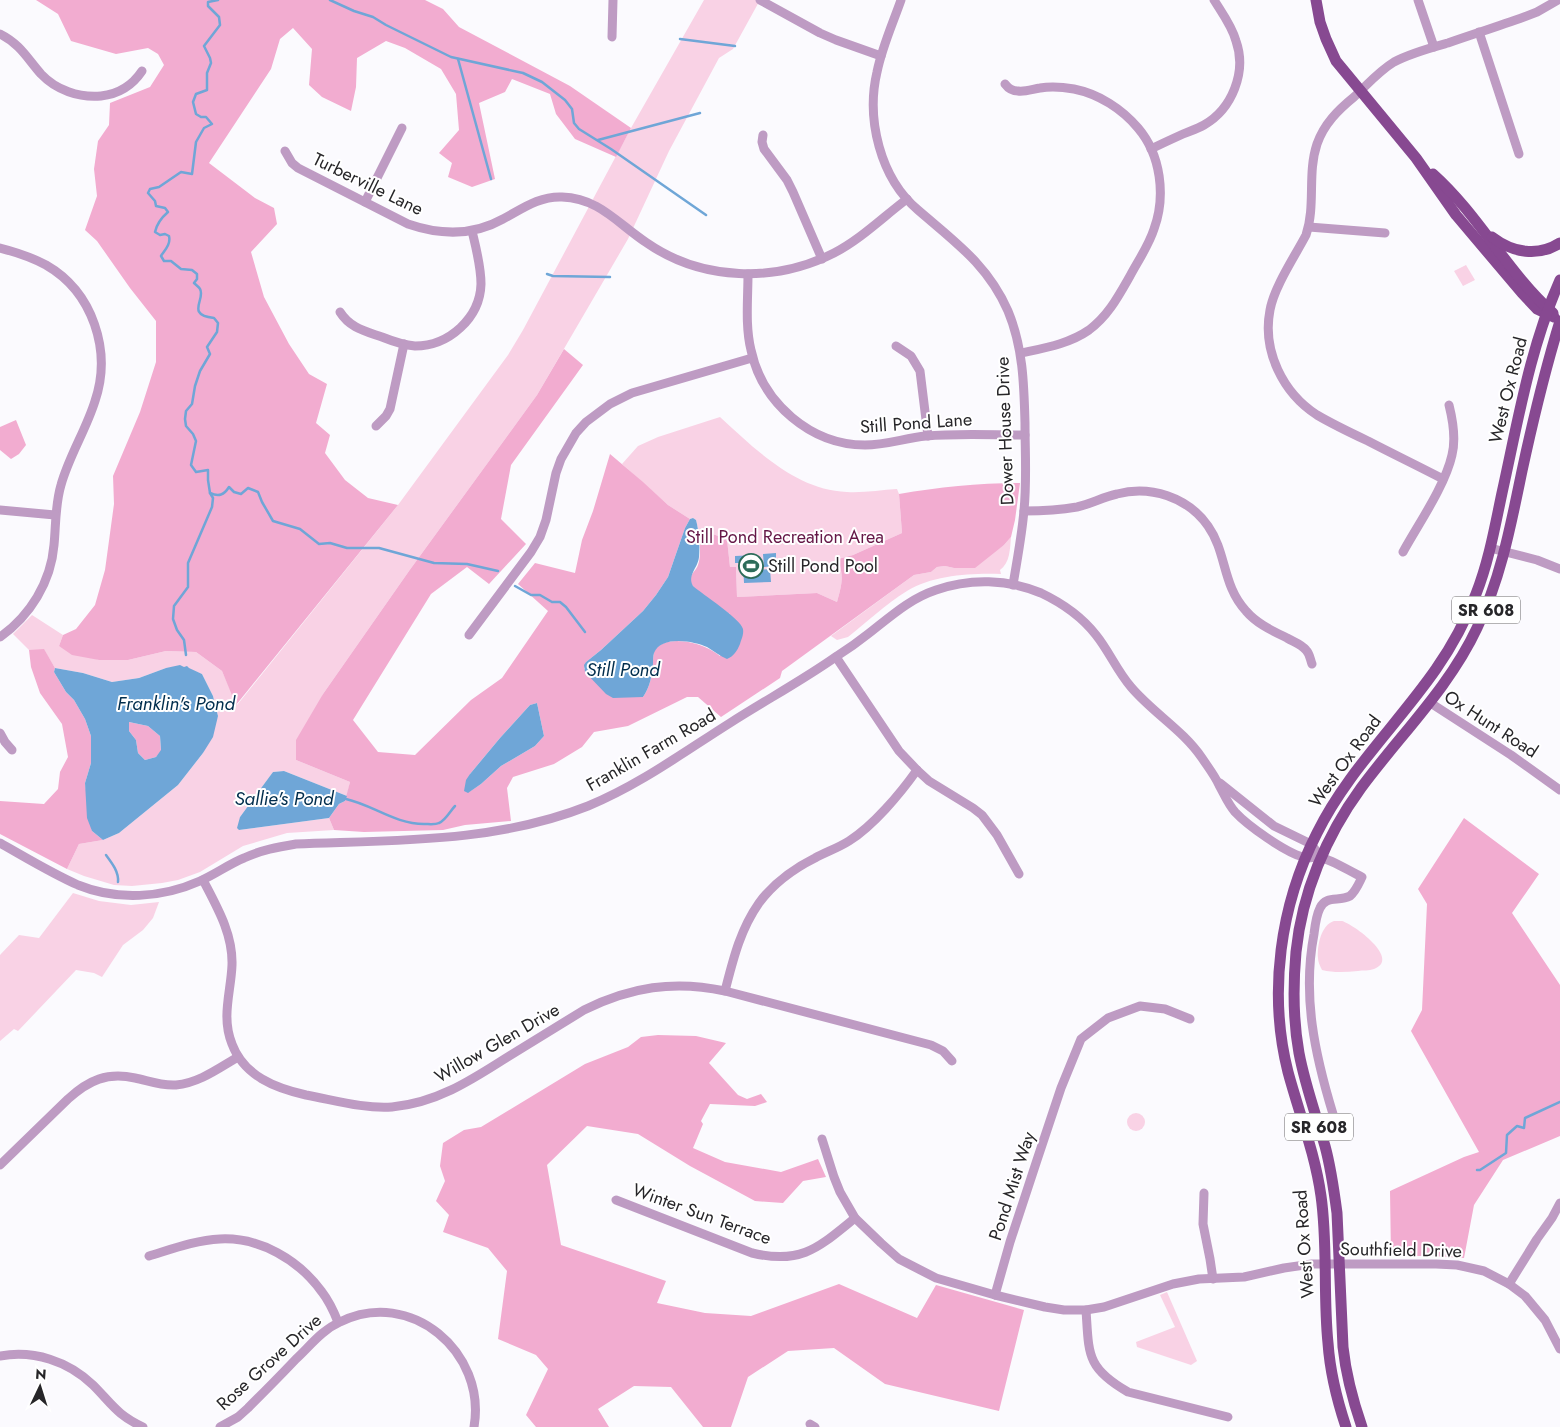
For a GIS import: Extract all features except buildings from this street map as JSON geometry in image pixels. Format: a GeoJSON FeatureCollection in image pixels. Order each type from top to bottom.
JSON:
{"type":"FeatureCollection","features":[{"type":"Feature","properties":{"kind":"main road","name":"West Ox Road"},"geometry":{"type":"LineString","coordinates":[[1316,0],[1320,22],[1333,54],[1360,91],[1416,158],[1456,215],[1511,281],[1537,309],[1547,312],[1560,320],[1539,397],[1504,552],[1493,590],[1476,631],[1460,659],[1429,702],[1361,788],[1339,822],[1321,858],[1309,892],[1299,933],[1294,974],[1294,1009],[1297,1038],[1303,1072],[1326,1148],[1332,1175],[1337,1213],[1345,1365],[1354,1404],[1362,1427]]}},
{"type":"Feature","properties":{"kind":"main road","name":"West Ox Road"},"geometry":{"type":"LineString","coordinates":[[1416,158],[1453,194],[1547,312]]}},
{"type":"Feature","properties":{"kind":"main road"},"geometry":{"type":"LineString","coordinates":[[1477,223],[1498,242],[1520,251],[1541,252],[1551,249],[1560,243]]}},
{"type":"Feature","properties":{"kind":"main road"},"geometry":{"type":"LineString","coordinates":[[1547,312],[1560,280]]}},
{"type":"Feature","properties":{"kind":"main road","name":"West Ox Road"},"geometry":{"type":"LineString","coordinates":[[1346,1427],[1330,1362],[1326,1322],[1321,1194],[1311,1147],[1288,1070],[1282,1034],[1279,1001],[1280,957],[1285,927],[1292,895],[1305,858],[1330,807],[1420,691],[1451,647],[1464,623],[1476,593],[1490,548],[1528,378],[1547,312]]}},
{"type":"Feature","properties":{"kind":"street"},"geometry":{"type":"LineString","coordinates":[[612,37],[613,0]]}},
{"type":"Feature","properties":{"kind":"street"},"geometry":{"type":"LineString","coordinates":[[760,0],[820,33],[881,56]]}},
{"type":"Feature","properties":{"kind":"street","name":"Dower House Drive"},"geometry":{"type":"LineString","coordinates":[[902,0],[877,71],[873,113],[877,139],[890,172],[907,199],[916,209],[966,250],[989,278],[1015,329],[1021,353],[1024,382],[1026,478],[1024,511],[1013,585]]}},
{"type":"Feature","properties":{"kind":"street"},"geometry":{"type":"LineString","coordinates":[[1151,149],[1203,126],[1213,119],[1226,105],[1235,90],[1240,67],[1237,43],[1233,31],[1214,0]]}},
{"type":"Feature","properties":{"kind":"street"},"geometry":{"type":"LineString","coordinates":[[1418,0],[1434,47]]}},
{"type":"Feature","properties":{"kind":"street"},"geometry":{"type":"LineString","coordinates":[[1443,479],[1317,415],[1304,405],[1294,395],[1278,371],[1268,336],[1270,309],[1277,290],[1306,235],[1311,216],[1312,168],[1318,142],[1330,119],[1381,72],[1395,62],[1537,12],[1558,0]]}},
{"type":"Feature","properties":{"kind":"street"},"geometry":{"type":"LineString","coordinates":[[1479,32],[1519,154]]}},
{"type":"Feature","properties":{"kind":"street"},"geometry":{"type":"LineString","coordinates":[[0,34],[23,50],[49,81],[59,88],[76,94],[95,96],[122,91],[142,71]]}},
{"type":"Feature","properties":{"kind":"street"},"geometry":{"type":"LineString","coordinates":[[1005,84],[1008,88],[1018,92],[1060,87],[1083,91],[1108,102],[1127,116],[1139,129],[1151,149],[1159,175],[1160,191],[1158,215],[1152,236],[1115,303],[1097,323],[1075,338],[1021,353]]}},
{"type":"Feature","properties":{"kind":"street"},"geometry":{"type":"LineString","coordinates":[[365,202],[402,128]]}},
{"type":"Feature","properties":{"kind":"street"},"geometry":{"type":"LineString","coordinates":[[763,135],[764,149],[787,180],[822,259]]}},
{"type":"Feature","properties":{"kind":"street","name":"Turberville Lane"},"geometry":{"type":"LineString","coordinates":[[285,150],[292,163],[298,168],[408,224],[423,229],[450,233],[472,231],[490,226],[541,200],[561,197],[572,198],[584,200],[601,208],[647,243],[679,260],[714,271],[748,274],[784,270],[822,259],[851,243],[907,199]]}},
{"type":"Feature","properties":{"kind":"street"},"geometry":{"type":"LineString","coordinates":[[1308,227],[1385,233]]}},
{"type":"Feature","properties":{"kind":"street"},"geometry":{"type":"LineString","coordinates":[[340,312],[350,324],[357,328],[404,344],[425,345],[455,333],[469,318],[477,302],[481,286],[481,274],[472,231]]}},
{"type":"Feature","properties":{"kind":"street"},"geometry":{"type":"LineString","coordinates":[[0,248],[32,258],[65,279],[84,303],[96,329],[100,343],[102,372],[95,402],[61,483],[55,515],[52,563],[42,590],[22,618],[0,637]]}},
{"type":"Feature","properties":{"kind":"street","name":"Still Pond Lane"},"geometry":{"type":"LineString","coordinates":[[748,274],[748,333],[752,358],[758,372],[777,403],[797,422],[821,436],[864,445],[879,445],[928,436],[1025,434]]}},
{"type":"Feature","properties":{"kind":"street"},"geometry":{"type":"LineString","coordinates":[[376,426],[386,416],[390,408],[404,344]]}},
{"type":"Feature","properties":{"kind":"street"},"geometry":{"type":"LineString","coordinates":[[896,346],[911,356],[920,372],[928,436]]}},
{"type":"Feature","properties":{"kind":"street"},"geometry":{"type":"LineString","coordinates":[[469,636],[540,537],[561,459],[576,433],[586,422],[610,404],[632,393],[752,358]]}},
{"type":"Feature","properties":{"kind":"street"},"geometry":{"type":"LineString","coordinates":[[1403,552],[1430,505],[1452,456],[1454,445],[1449,405]]}},
{"type":"Feature","properties":{"kind":"street"},"geometry":{"type":"LineString","coordinates":[[1024,511],[1078,506],[1128,492],[1156,492],[1179,500],[1199,515],[1214,536],[1231,588],[1246,611],[1265,627],[1301,645],[1310,656],[1312,664]]}},
{"type":"Feature","properties":{"kind":"street"},"geometry":{"type":"LineString","coordinates":[[0,510],[55,515]]}},
{"type":"Feature","properties":{"kind":"street"},"geometry":{"type":"LineString","coordinates":[[1490,548],[1537,560],[1560,569]]}},
{"type":"Feature","properties":{"kind":"street","name":"Franklin Farm Road"},"geometry":{"type":"LineString","coordinates":[[0,843],[79,885],[115,895],[158,894],[186,887],[243,858],[279,847],[296,844],[453,837],[528,826],[594,803],[634,784],[836,657],[868,635],[906,604],[934,590],[966,583],[983,582],[1013,585],[1037,592],[1066,607],[1085,622],[1131,687],[1190,743],[1218,782],[1236,812],[1244,820],[1272,841],[1305,858],[1321,858]]}},
{"type":"Feature","properties":{"kind":"street"},"geometry":{"type":"LineString","coordinates":[[836,657],[899,751],[917,770],[982,816],[996,835],[1019,874]]}},
{"type":"Feature","properties":{"kind":"street","name":"Ox Hunt Road"},"geometry":{"type":"LineString","coordinates":[[1429,702],[1511,755],[1560,790]]}},
{"type":"Feature","properties":{"kind":"street"},"geometry":{"type":"LineString","coordinates":[[0,733],[12,750]]}},
{"type":"Feature","properties":{"kind":"street"},"geometry":{"type":"LineString","coordinates":[[725,991],[742,931],[751,915],[770,890],[797,868],[839,847],[862,832],[907,784],[917,770]]}},
{"type":"Feature","properties":{"kind":"street","name":"Franklin Farm Road"},"geometry":{"type":"LineString","coordinates":[[1218,782],[1274,826],[1311,844],[1321,858]]}},
{"type":"Feature","properties":{"kind":"street"},"geometry":{"type":"LineString","coordinates":[[1321,858],[1362,877],[1350,895],[1326,901],[1320,907],[1311,952],[1309,991],[1314,1038],[1317,1060],[1333,1114]]}},
{"type":"Feature","properties":{"kind":"street","name":"Willow Glen Drive"},"geometry":{"type":"LineString","coordinates":[[203,880],[224,922],[229,938],[232,964],[226,1024],[232,1045],[238,1057],[256,1075],[278,1088],[358,1105],[392,1107],[428,1100],[461,1086],[584,1010],[621,994],[675,985],[725,991],[931,1045],[943,1051],[952,1061]]}},
{"type":"Feature","properties":{"kind":"street","name":"Pond Mist Way"},"geometry":{"type":"LineString","coordinates":[[995,1295],[1010,1242],[1062,1088],[1081,1039],[1108,1018],[1140,1006],[1164,1008],[1190,1019]]}},
{"type":"Feature","properties":{"kind":"street"},"geometry":{"type":"LineString","coordinates":[[0,1164],[74,1094],[92,1081],[107,1077],[124,1076],[153,1084],[176,1085],[199,1079],[238,1057]]}},
{"type":"Feature","properties":{"kind":"street","name":"Southfield Drive"},"geometry":{"type":"LineString","coordinates":[[822,1139],[840,1192],[855,1218],[899,1259],[936,1278],[995,1295],[1045,1307],[1064,1310],[1086,1310],[1104,1307],[1173,1284],[1213,1278],[1244,1277],[1284,1268],[1324,1264],[1458,1265],[1484,1271],[1509,1284],[1525,1296],[1545,1320],[1560,1349]]}},
{"type":"Feature","properties":{"kind":"street"},"geometry":{"type":"LineString","coordinates":[[1204,1193],[1203,1224],[1213,1278]]}},
{"type":"Feature","properties":{"kind":"street","name":"Winter Sun Terrace"},"geometry":{"type":"LineString","coordinates":[[616,1200],[752,1254],[767,1257],[793,1257],[807,1253],[818,1247],[855,1218]]}},
{"type":"Feature","properties":{"kind":"street"},"geometry":{"type":"LineString","coordinates":[[1509,1284],[1560,1203]]}},
{"type":"Feature","properties":{"kind":"street"},"geometry":{"type":"LineString","coordinates":[[149,1256],[192,1243],[211,1240],[243,1240],[262,1246],[292,1262],[310,1277],[327,1299],[338,1322]]}},
{"type":"Feature","properties":{"kind":"street"},"geometry":{"type":"LineString","coordinates":[[1086,1310],[1090,1354],[1102,1375],[1113,1384],[1128,1392],[1228,1417]]}},
{"type":"Feature","properties":{"kind":"street","name":"Rose Grove Drive"},"geometry":{"type":"LineString","coordinates":[[220,1427],[238,1417],[248,1408],[328,1329],[338,1322],[368,1314],[390,1314],[411,1318],[436,1331],[450,1344],[468,1370],[474,1390],[476,1400],[474,1427]]}},
{"type":"Feature","properties":{"kind":"street"},"geometry":{"type":"LineString","coordinates":[[0,1356],[21,1354],[41,1356],[67,1366],[91,1384],[118,1413],[143,1427]]}},
{"type":"Feature","properties":{"kind":"green space"},"geometry":{"type":"Polygon","coordinates":[[[704,0],[760,0],[733,49],[719,58],[669,151],[628,239],[537,395],[409,571],[323,694],[296,760],[350,782],[347,796],[284,771],[273,772],[240,817],[239,830],[329,818],[334,830],[287,833],[243,846],[200,872],[178,880],[162,883],[132,886],[114,885],[67,869],[79,844],[103,840],[119,833],[178,785],[203,753],[218,716],[213,696],[202,674],[184,667],[166,668],[139,678],[112,682],[83,673],[55,668],[44,650],[29,650],[13,634],[32,615],[63,635],[59,646],[99,660],[128,660],[166,651],[196,652],[222,671],[237,705],[398,505],[508,355],[631,128],[704,0]]]}},
{"type":"Feature","properties":{"kind":"green space"},"geometry":{"type":"Polygon","coordinates":[[[1466,265],[1475,280],[1463,286],[1454,271],[1466,265]]]}},
{"type":"Feature","properties":{"kind":"green space","name":"Still Pond Recreation Area"},"geometry":{"type":"Polygon","coordinates":[[[720,417],[763,455],[794,476],[811,484],[828,490],[847,492],[897,489],[902,533],[853,555],[838,559],[842,580],[837,602],[817,593],[737,597],[736,567],[730,567],[727,539],[698,529],[696,520],[690,519],[668,505],[622,464],[638,446],[658,437],[720,417]]]}},
{"type":"Feature","properties":{"kind":"green space"},"geometry":{"type":"Polygon","coordinates":[[[1011,537],[1009,555],[1006,564],[1000,570],[1001,574],[952,576],[928,581],[899,596],[848,637],[837,640],[831,636],[914,575],[931,572],[937,567],[954,568],[998,549],[1011,537]]]}},
{"type":"Feature","properties":{"kind":"green space"},"geometry":{"type":"Polygon","coordinates":[[[73,893],[99,901],[131,905],[159,902],[153,918],[143,930],[123,945],[102,977],[94,973],[76,970],[18,1031],[14,1029],[0,1041],[0,955],[19,935],[39,938],[73,893]]]}},
{"type":"Feature","properties":{"kind":"green space"},"geometry":{"type":"Polygon","coordinates":[[[1334,921],[1342,921],[1356,928],[1373,942],[1382,958],[1381,964],[1374,969],[1368,970],[1331,972],[1322,970],[1318,960],[1319,942],[1323,931],[1334,921]]]}},
{"type":"Feature","properties":{"kind":"green space"},"geometry":{"type":"Polygon","coordinates":[[[1136,1113],[1142,1116],[1145,1122],[1142,1128],[1136,1131],[1130,1128],[1127,1122],[1130,1116],[1136,1113]]]}},
{"type":"Feature","properties":{"kind":"green space"},"geometry":{"type":"Polygon","coordinates":[[[1167,1292],[1197,1361],[1191,1365],[1137,1347],[1136,1342],[1175,1327],[1160,1295],[1167,1292]]]}},
{"type":"Feature","properties":{"kind":"shaded area"},"geometry":{"type":"Polygon","coordinates":[[[36,0],[425,0],[443,9],[459,27],[570,86],[631,128],[616,157],[575,139],[556,114],[550,94],[512,79],[505,92],[479,103],[495,179],[472,187],[448,177],[452,163],[439,153],[459,130],[456,94],[441,69],[405,48],[386,41],[357,58],[356,87],[351,111],[322,97],[309,85],[312,49],[293,28],[280,39],[271,69],[209,163],[255,198],[274,208],[277,224],[251,252],[264,297],[289,344],[309,374],[327,384],[316,423],[330,435],[325,453],[345,480],[368,498],[398,505],[236,705],[222,671],[196,652],[166,651],[128,660],[99,660],[72,655],[59,646],[63,635],[76,629],[95,605],[105,570],[114,504],[113,476],[140,412],[156,362],[156,321],[97,241],[85,230],[97,196],[94,169],[98,141],[109,125],[110,103],[150,87],[164,65],[158,54],[148,48],[116,54],[71,41],[58,14],[36,0]]]}},
{"type":"Feature","properties":{"kind":"shaded area"},"geometry":{"type":"Polygon","coordinates":[[[564,349],[583,365],[511,465],[501,519],[526,544],[489,584],[467,567],[431,594],[353,720],[378,752],[415,755],[471,700],[502,678],[548,611],[518,584],[535,563],[575,573],[582,540],[610,454],[668,505],[690,519],[668,577],[656,595],[643,611],[586,662],[584,669],[638,697],[643,697],[647,689],[652,673],[654,652],[663,643],[678,641],[694,643],[720,656],[730,614],[702,594],[690,582],[700,556],[698,529],[727,539],[730,567],[736,567],[737,597],[817,593],[837,602],[842,580],[838,559],[853,555],[902,533],[899,494],[959,486],[1020,483],[1011,537],[975,568],[945,566],[937,567],[931,572],[914,575],[782,671],[780,678],[721,717],[698,697],[687,697],[628,726],[594,732],[582,747],[554,764],[513,777],[507,788],[511,821],[465,825],[443,830],[364,832],[334,830],[329,818],[339,804],[345,801],[350,782],[296,760],[296,740],[323,694],[409,571],[537,395],[564,349]],[[537,703],[530,705],[470,774],[469,792],[501,766],[535,746],[544,736],[537,703]]]}},
{"type":"Feature","properties":{"kind":"shaded area"},"geometry":{"type":"Polygon","coordinates":[[[16,420],[26,445],[19,454],[11,459],[0,450],[0,427],[16,420]]]}},
{"type":"Feature","properties":{"kind":"shaded area"},"geometry":{"type":"Polygon","coordinates":[[[44,649],[55,668],[54,672],[85,719],[91,736],[91,763],[85,783],[92,831],[103,840],[79,844],[67,869],[0,834],[0,801],[44,804],[58,789],[60,772],[68,757],[62,724],[40,693],[31,667],[29,650],[44,649]]]}},
{"type":"Feature","properties":{"kind":"shaded area"},"geometry":{"type":"Polygon","coordinates":[[[129,722],[148,726],[160,736],[161,751],[156,757],[145,760],[138,753],[136,740],[129,731],[129,722]]]}},
{"type":"Feature","properties":{"kind":"shaded area"},"geometry":{"type":"Polygon","coordinates":[[[1464,818],[1539,874],[1512,913],[1560,985],[1560,1136],[1503,1160],[1474,1205],[1464,1258],[1391,1256],[1390,1191],[1479,1152],[1411,1031],[1422,1010],[1427,904],[1418,889],[1464,818]]]}},
{"type":"Feature","properties":{"kind":"shaded area"},"geometry":{"type":"Polygon","coordinates":[[[658,1035],[696,1036],[726,1043],[709,1063],[738,1095],[747,1099],[761,1094],[767,1102],[755,1106],[710,1104],[701,1121],[703,1124],[693,1148],[725,1162],[781,1172],[818,1159],[826,1177],[803,1181],[783,1203],[755,1201],[690,1166],[638,1134],[587,1126],[547,1165],[561,1245],[666,1281],[657,1303],[705,1313],[751,1316],[839,1284],[917,1318],[936,1285],[1024,1310],[999,1411],[885,1384],[834,1348],[788,1351],[748,1377],[731,1427],[703,1427],[671,1387],[634,1386],[598,1409],[609,1427],[536,1427],[526,1415],[548,1369],[536,1355],[498,1339],[507,1271],[488,1248],[443,1232],[449,1215],[436,1201],[445,1181],[440,1166],[443,1143],[464,1130],[481,1127],[585,1064],[628,1047],[641,1037],[658,1035]]]}},
{"type":"Feature","properties":{"kind":"water","name":"Still Pond"},"geometry":{"type":"Polygon","coordinates":[[[690,519],[696,520],[698,529],[699,553],[691,582],[693,586],[729,613],[741,625],[743,635],[740,644],[735,653],[727,659],[707,647],[694,643],[678,641],[663,644],[654,653],[650,681],[643,697],[613,698],[606,694],[585,672],[584,665],[643,611],[656,595],[668,577],[685,528],[690,519]]]}},
{"type":"Feature","properties":{"kind":"water"},"geometry":{"type":"Polygon","coordinates":[[[776,553],[776,566],[764,567],[763,554],[776,553]]]}},
{"type":"Feature","properties":{"kind":"water","name":"Still Pond Pool"},"geometry":{"type":"Polygon","coordinates":[[[757,555],[758,570],[770,569],[771,582],[744,583],[743,563],[735,563],[735,556],[757,555]]]}},
{"type":"Feature","properties":{"kind":"water","name":"Franklin's Pond"},"geometry":{"type":"Polygon","coordinates":[[[180,665],[187,666],[202,674],[213,696],[218,716],[213,737],[178,785],[119,833],[103,840],[92,831],[87,818],[85,783],[91,763],[91,736],[85,719],[54,672],[55,668],[83,673],[112,682],[139,678],[180,665]],[[129,722],[129,731],[136,740],[138,753],[145,760],[156,757],[161,750],[160,736],[148,726],[129,722]]]}},
{"type":"Feature","properties":{"kind":"water"},"geometry":{"type":"Polygon","coordinates":[[[537,703],[544,736],[535,746],[501,766],[468,793],[464,791],[466,780],[470,774],[530,705],[537,703]]]}},
{"type":"Feature","properties":{"kind":"water","name":"Sallie's Pond"},"geometry":{"type":"Polygon","coordinates":[[[284,771],[347,796],[345,801],[339,804],[329,818],[239,830],[237,828],[240,817],[273,772],[284,771]]]}},
{"type":"Feature","properties":{"kind":"waterway"},"geometry":{"type":"LineString","coordinates":[[186,655],[184,640],[177,630],[173,619],[174,606],[188,587],[188,563],[212,507],[213,498],[210,493],[208,470],[196,472],[191,465],[196,441],[186,426],[185,419],[186,411],[192,404],[200,371],[210,354],[207,347],[217,332],[218,323],[214,318],[200,314],[198,310],[201,293],[200,288],[194,283],[197,279],[197,274],[192,270],[181,269],[171,261],[164,261],[161,256],[166,249],[169,236],[165,234],[160,235],[155,232],[163,216],[168,212],[165,208],[156,206],[155,201],[148,193],[150,189],[159,187],[181,172],[192,174],[196,142],[204,128],[212,124],[206,117],[196,114],[193,102],[196,94],[207,90],[207,73],[211,63],[204,46],[220,25],[219,17],[208,6],[208,2],[218,0]]}},
{"type":"Feature","properties":{"kind":"waterway"},"geometry":{"type":"LineString","coordinates":[[330,0],[373,17],[451,57],[523,73],[542,82],[565,100],[572,109],[574,123],[579,129],[706,215]]}},
{"type":"Feature","properties":{"kind":"waterway"},"geometry":{"type":"LineString","coordinates":[[680,39],[735,46]]}},
{"type":"Feature","properties":{"kind":"waterway"},"geometry":{"type":"LineString","coordinates":[[458,59],[491,179]]}},
{"type":"Feature","properties":{"kind":"waterway"},"geometry":{"type":"LineString","coordinates":[[598,140],[700,113]]}},
{"type":"Feature","properties":{"kind":"waterway"},"geometry":{"type":"LineString","coordinates":[[547,274],[553,276],[610,277]]}},
{"type":"Feature","properties":{"kind":"waterway"},"geometry":{"type":"LineString","coordinates":[[210,493],[221,494],[229,487],[234,492],[241,494],[248,488],[258,492],[273,521],[300,529],[319,544],[330,543],[347,548],[379,548],[434,563],[467,564],[498,571]]}},
{"type":"Feature","properties":{"kind":"waterway"},"geometry":{"type":"LineString","coordinates":[[515,586],[531,595],[540,595],[552,602],[560,602],[585,632]]}},
{"type":"Feature","properties":{"kind":"waterway"},"geometry":{"type":"LineString","coordinates":[[346,799],[366,805],[403,821],[424,824],[441,822],[455,806]]}},
{"type":"Feature","properties":{"kind":"waterway"},"geometry":{"type":"LineString","coordinates":[[106,855],[113,864],[118,882]]}},
{"type":"Feature","properties":{"kind":"waterway"},"geometry":{"type":"LineString","coordinates":[[1477,1170],[1480,1170],[1506,1153],[1507,1135],[1517,1126],[1524,1128],[1525,1118],[1560,1102]]}},
{"type":"Feature","properties":{"kind":"place","name":"Still Pond Pool"},"geometry":{"type":"Point","coordinates":[751,566]}}]}
